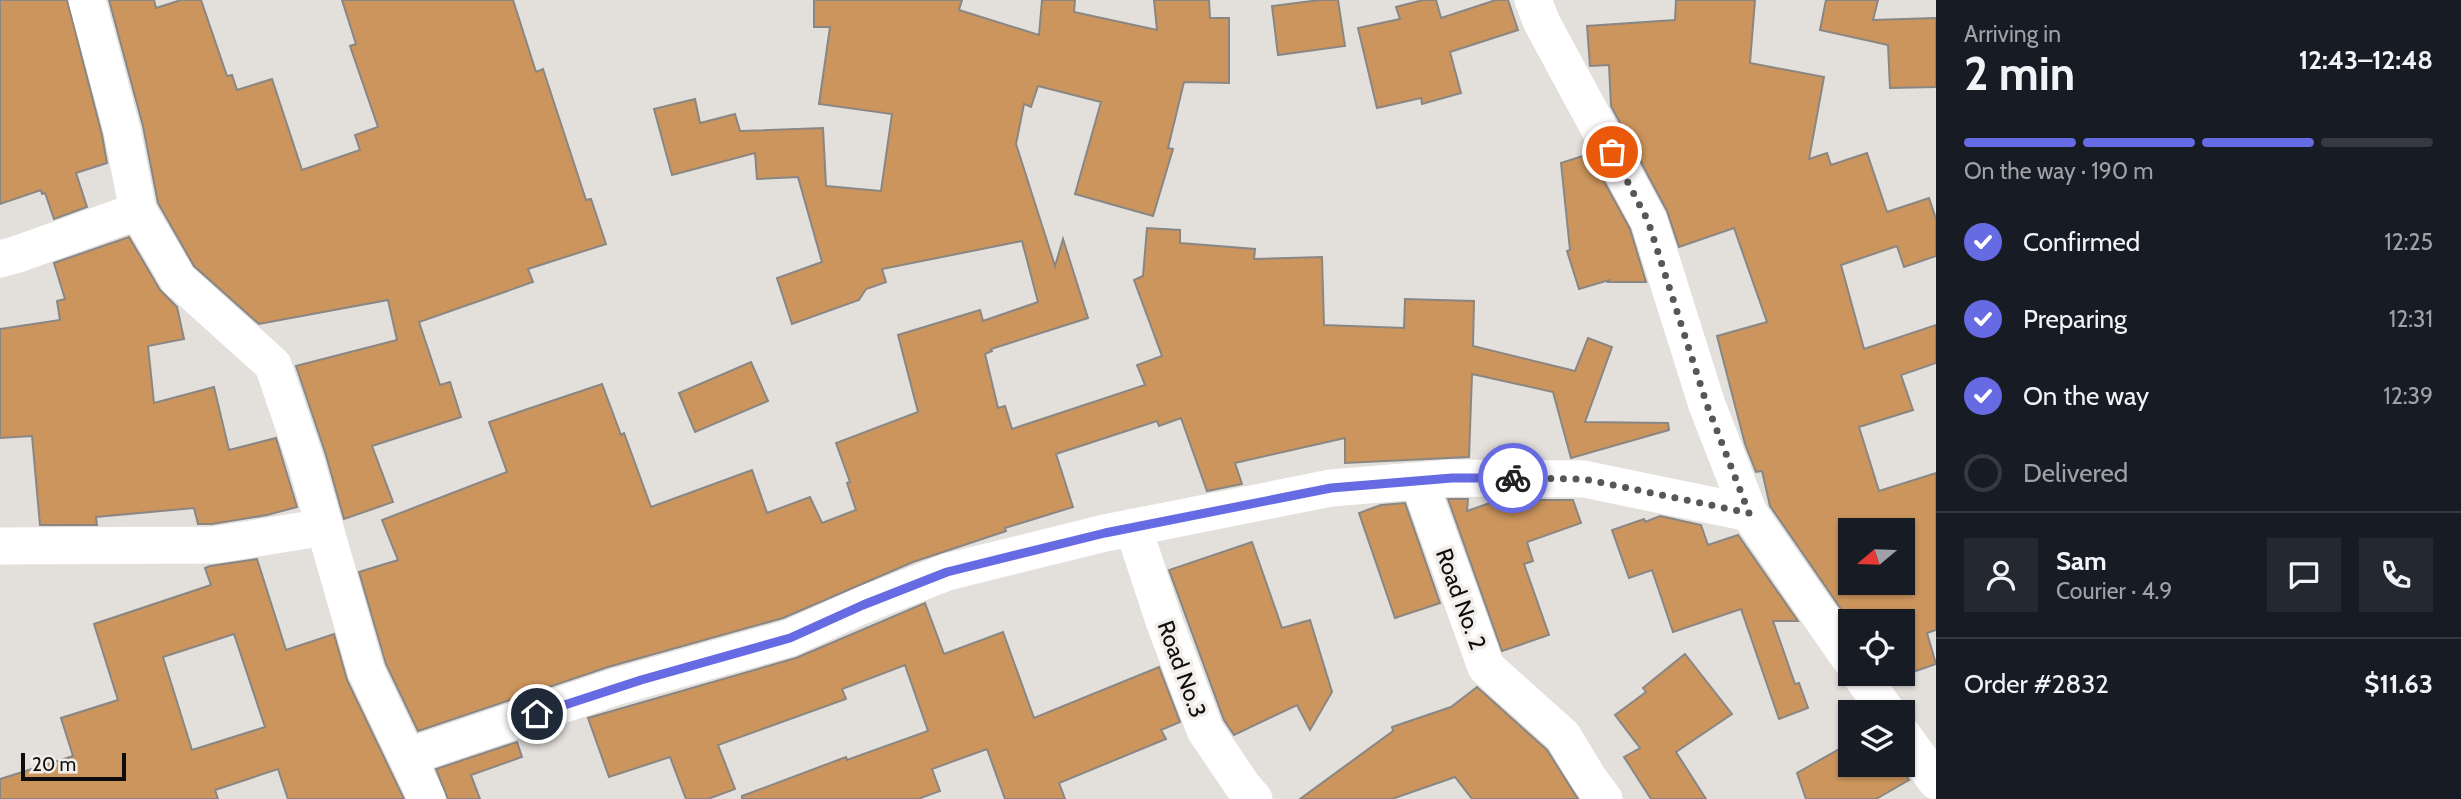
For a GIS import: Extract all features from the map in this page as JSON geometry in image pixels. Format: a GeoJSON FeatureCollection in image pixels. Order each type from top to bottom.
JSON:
{"type":"FeatureCollection","features":[{"type":"Feature","properties":{"kind":"street"},"geometry":{"type":"LineString","coordinates":[[87,0],[122,130],[138,211],[178,279],[273,365],[306,462],[366,671],[427,799]]}},
{"type":"Feature","properties":{"kind":"street"},"geometry":{"type":"LineString","coordinates":[[1533,0],[1542,23],[1648,221],[1707,405],[1749,513],[1838,642]]}},
{"type":"Feature","properties":{"kind":"street"},"geometry":{"type":"LineString","coordinates":[[0,258],[138,211]]}},
{"type":"Feature","properties":{"kind":"street"},"geometry":{"type":"LineString","coordinates":[[407,757],[615,687],[790,638],[863,605],[947,572],[1133,527],[1331,488],[1452,478],[1584,479],[1749,513]]}},
{"type":"Feature","properties":{"kind":"street","name":"Road No. 2"},"geometry":{"type":"LineString","coordinates":[[1419,481],[1486,667],[1563,736],[1604,799]]}},
{"type":"Feature","properties":{"kind":"street"},"geometry":{"type":"LineString","coordinates":[[0,547],[214,545],[325,527]]}},
{"type":"Feature","properties":{"kind":"street","name":"Road No.3"},"geometry":{"type":"LineString","coordinates":[[1133,527],[1164,621],[1205,730],[1254,799]]}},
{"type":"Feature","properties":{"kind":"street"},"geometry":{"type":"LineString","coordinates":[[1915,752],[1936,781]]}},
{"type":"Feature","properties":{"kind":"building"},"geometry":{"type":"Polygon","coordinates":[[[0,0],[67,0],[102,135],[107,163],[76,173],[87,207],[54,219],[45,193],[42,194],[41,190],[0,204],[0,0]]]}},
{"type":"Feature","properties":{"kind":"building"},"geometry":{"type":"Polygon","coordinates":[[[109,0],[154,0],[156,8],[181,0],[201,0],[227,76],[232,75],[237,90],[272,79],[302,170],[360,150],[355,135],[378,127],[350,46],[356,44],[342,0],[513,0],[536,72],[543,69],[586,200],[591,199],[606,244],[528,269],[533,282],[419,322],[440,385],[450,382],[461,417],[372,446],[393,502],[344,519],[296,366],[397,340],[388,300],[259,324],[194,266],[158,203],[143,126],[109,0]]]}},
{"type":"Feature","properties":{"kind":"building"},"geometry":{"type":"Polygon","coordinates":[[[814,0],[962,0],[959,10],[1039,35],[1042,0],[1075,0],[1074,12],[1157,30],[1154,0],[1209,0],[1210,18],[1229,18],[1229,83],[1184,82],[1168,148],[1173,149],[1153,216],[1075,194],[1101,102],[1038,86],[1031,107],[1024,104],[1016,144],[1055,266],[1063,239],[1088,318],[991,349],[992,351],[985,354],[998,408],[1005,406],[1012,429],[1145,385],[1137,365],[1162,356],[1134,280],[1143,276],[1147,228],[1180,230],[1180,243],[1255,249],[1254,259],[1322,257],[1324,325],[1404,328],[1405,299],[1474,301],[1473,346],[1575,371],[1588,338],[1612,347],[1585,422],[1668,423],[1669,430],[1571,458],[1553,392],[1472,374],[1469,457],[1345,463],[1345,438],[1235,463],[1242,484],[1207,491],[1181,418],[1159,426],[1157,421],[1056,454],[1073,507],[1005,528],[1006,531],[913,562],[783,618],[608,667],[418,731],[386,664],[359,572],[398,560],[382,520],[507,472],[489,422],[602,384],[621,435],[624,433],[651,507],[752,470],[767,513],[810,497],[822,523],[856,510],[847,483],[850,482],[836,443],[918,412],[898,335],[980,310],[983,321],[1038,302],[1022,241],[882,269],[886,282],[866,289],[859,300],[792,324],[777,278],[822,262],[798,177],[757,179],[755,153],[672,175],[654,109],[695,99],[700,123],[735,114],[740,131],[823,128],[826,186],[881,191],[892,114],[819,104],[830,27],[814,27],[814,0]]]}},
{"type":"Feature","properties":{"kind":"building"},"geometry":{"type":"Polygon","coordinates":[[[1338,0],[1345,46],[1278,55],[1272,6],[1338,0]]]}},
{"type":"Feature","properties":{"kind":"building"},"geometry":{"type":"Polygon","coordinates":[[[1423,0],[1436,0],[1441,18],[1496,0],[1508,0],[1518,30],[1450,52],[1461,93],[1422,104],[1421,98],[1377,108],[1358,28],[1400,19],[1396,7],[1423,0]]]}},
{"type":"Feature","properties":{"kind":"building"},"geometry":{"type":"Polygon","coordinates":[[[1676,0],[1755,0],[1750,63],[1824,77],[1809,159],[1827,153],[1831,165],[1867,153],[1887,212],[1929,198],[1936,219],[1936,256],[1904,267],[1897,246],[1841,265],[1864,349],[1936,325],[1936,363],[1901,375],[1913,410],[1859,427],[1879,491],[1936,473],[1936,630],[1927,633],[1936,664],[1915,671],[1915,609],[1841,609],[1770,506],[1762,471],[1756,472],[1745,444],[1717,336],[1767,322],[1734,228],[1679,247],[1667,211],[1611,106],[1609,65],[1590,66],[1587,26],[1675,20],[1676,0]]]}},
{"type":"Feature","properties":{"kind":"building"},"geometry":{"type":"Polygon","coordinates":[[[1826,0],[1878,0],[1873,20],[1936,18],[1936,87],[1890,88],[1888,45],[1820,30],[1826,0]]]}},
{"type":"Feature","properties":{"kind":"building"},"geometry":{"type":"Polygon","coordinates":[[[1589,154],[1630,229],[1646,282],[1608,282],[1609,280],[1579,289],[1567,251],[1570,250],[1561,163],[1589,154]]]}},
{"type":"Feature","properties":{"kind":"building"},"geometry":{"type":"Polygon","coordinates":[[[129,237],[160,290],[177,307],[184,339],[148,346],[154,403],[214,387],[229,450],[276,438],[297,507],[212,524],[198,524],[194,508],[96,517],[97,525],[40,525],[32,436],[0,438],[0,329],[60,320],[57,301],[65,299],[54,263],[129,237]]]}},
{"type":"Feature","properties":{"kind":"building"},"geometry":{"type":"Polygon","coordinates":[[[751,362],[768,401],[695,432],[679,393],[751,362]]]}},
{"type":"Feature","properties":{"kind":"building"},"geometry":{"type":"Polygon","coordinates":[[[1448,499],[1468,499],[1467,511],[1501,499],[1512,499],[1515,507],[1535,500],[1573,500],[1581,523],[1527,542],[1533,561],[1524,564],[1549,635],[1502,651],[1448,499]]]}},
{"type":"Feature","properties":{"kind":"building"},"geometry":{"type":"Polygon","coordinates":[[[1405,503],[1440,603],[1395,618],[1359,513],[1381,505],[1405,503]]]}},
{"type":"Feature","properties":{"kind":"building"},"geometry":{"type":"Polygon","coordinates":[[[1660,516],[1701,525],[1708,545],[1738,535],[1798,621],[1773,621],[1795,684],[1799,683],[1808,708],[1779,719],[1741,609],[1673,632],[1652,570],[1629,578],[1612,530],[1660,516]]]}},
{"type":"Feature","properties":{"kind":"building"},"geometry":{"type":"Polygon","coordinates":[[[1252,542],[1282,628],[1310,620],[1332,692],[1310,730],[1297,705],[1234,735],[1224,720],[1169,570],[1252,542]]]}},
{"type":"Feature","properties":{"kind":"building"},"geometry":{"type":"Polygon","coordinates":[[[257,559],[286,650],[334,634],[347,680],[404,799],[288,799],[278,769],[215,790],[218,799],[0,799],[0,779],[73,756],[61,718],[118,700],[94,624],[211,585],[205,568],[257,559]],[[234,634],[163,657],[192,750],[265,727],[234,634]]]}},
{"type":"Feature","properties":{"kind":"building"},"geometry":{"type":"Polygon","coordinates":[[[925,603],[944,654],[1003,632],[1034,718],[1159,667],[1180,722],[1161,730],[1166,739],[1059,783],[1065,799],[1005,799],[987,749],[932,769],[940,791],[918,799],[742,799],[742,796],[846,757],[847,760],[928,731],[905,665],[842,689],[846,699],[718,745],[735,789],[708,799],[686,799],[670,757],[609,777],[588,718],[796,658],[925,603]]]}},
{"type":"Feature","properties":{"kind":"building"},"geometry":{"type":"Polygon","coordinates":[[[1685,654],[1732,714],[1676,752],[1706,799],[1651,799],[1624,757],[1640,748],[1615,715],[1646,692],[1643,688],[1685,654]]]}},
{"type":"Feature","properties":{"kind":"building"},"geometry":{"type":"Polygon","coordinates":[[[1477,687],[1547,750],[1578,799],[1472,799],[1455,777],[1392,799],[1300,799],[1393,731],[1392,727],[1451,707],[1477,687]]]}},
{"type":"Feature","properties":{"kind":"building"},"geometry":{"type":"Polygon","coordinates":[[[517,742],[522,757],[471,775],[480,799],[448,799],[436,769],[517,742]]]}},
{"type":"Feature","properties":{"kind":"building"},"geometry":{"type":"Polygon","coordinates":[[[1838,750],[1838,777],[1907,777],[1909,780],[1876,799],[1806,799],[1797,773],[1838,750]]]}},
{"type":"Feature","properties":{"kind":"way so far"},"geometry":{"type":"LineString","coordinates":[[1513,478],[1584,479],[1749,513],[1707,405],[1648,221],[1612,152]]}},
{"type":"Feature","properties":{"kind":"route"},"geometry":{"type":"LineString","coordinates":[[537,714],[615,687],[790,638],[863,605],[947,572],[1105,533],[1331,488],[1452,478],[1513,478]]}}]}
